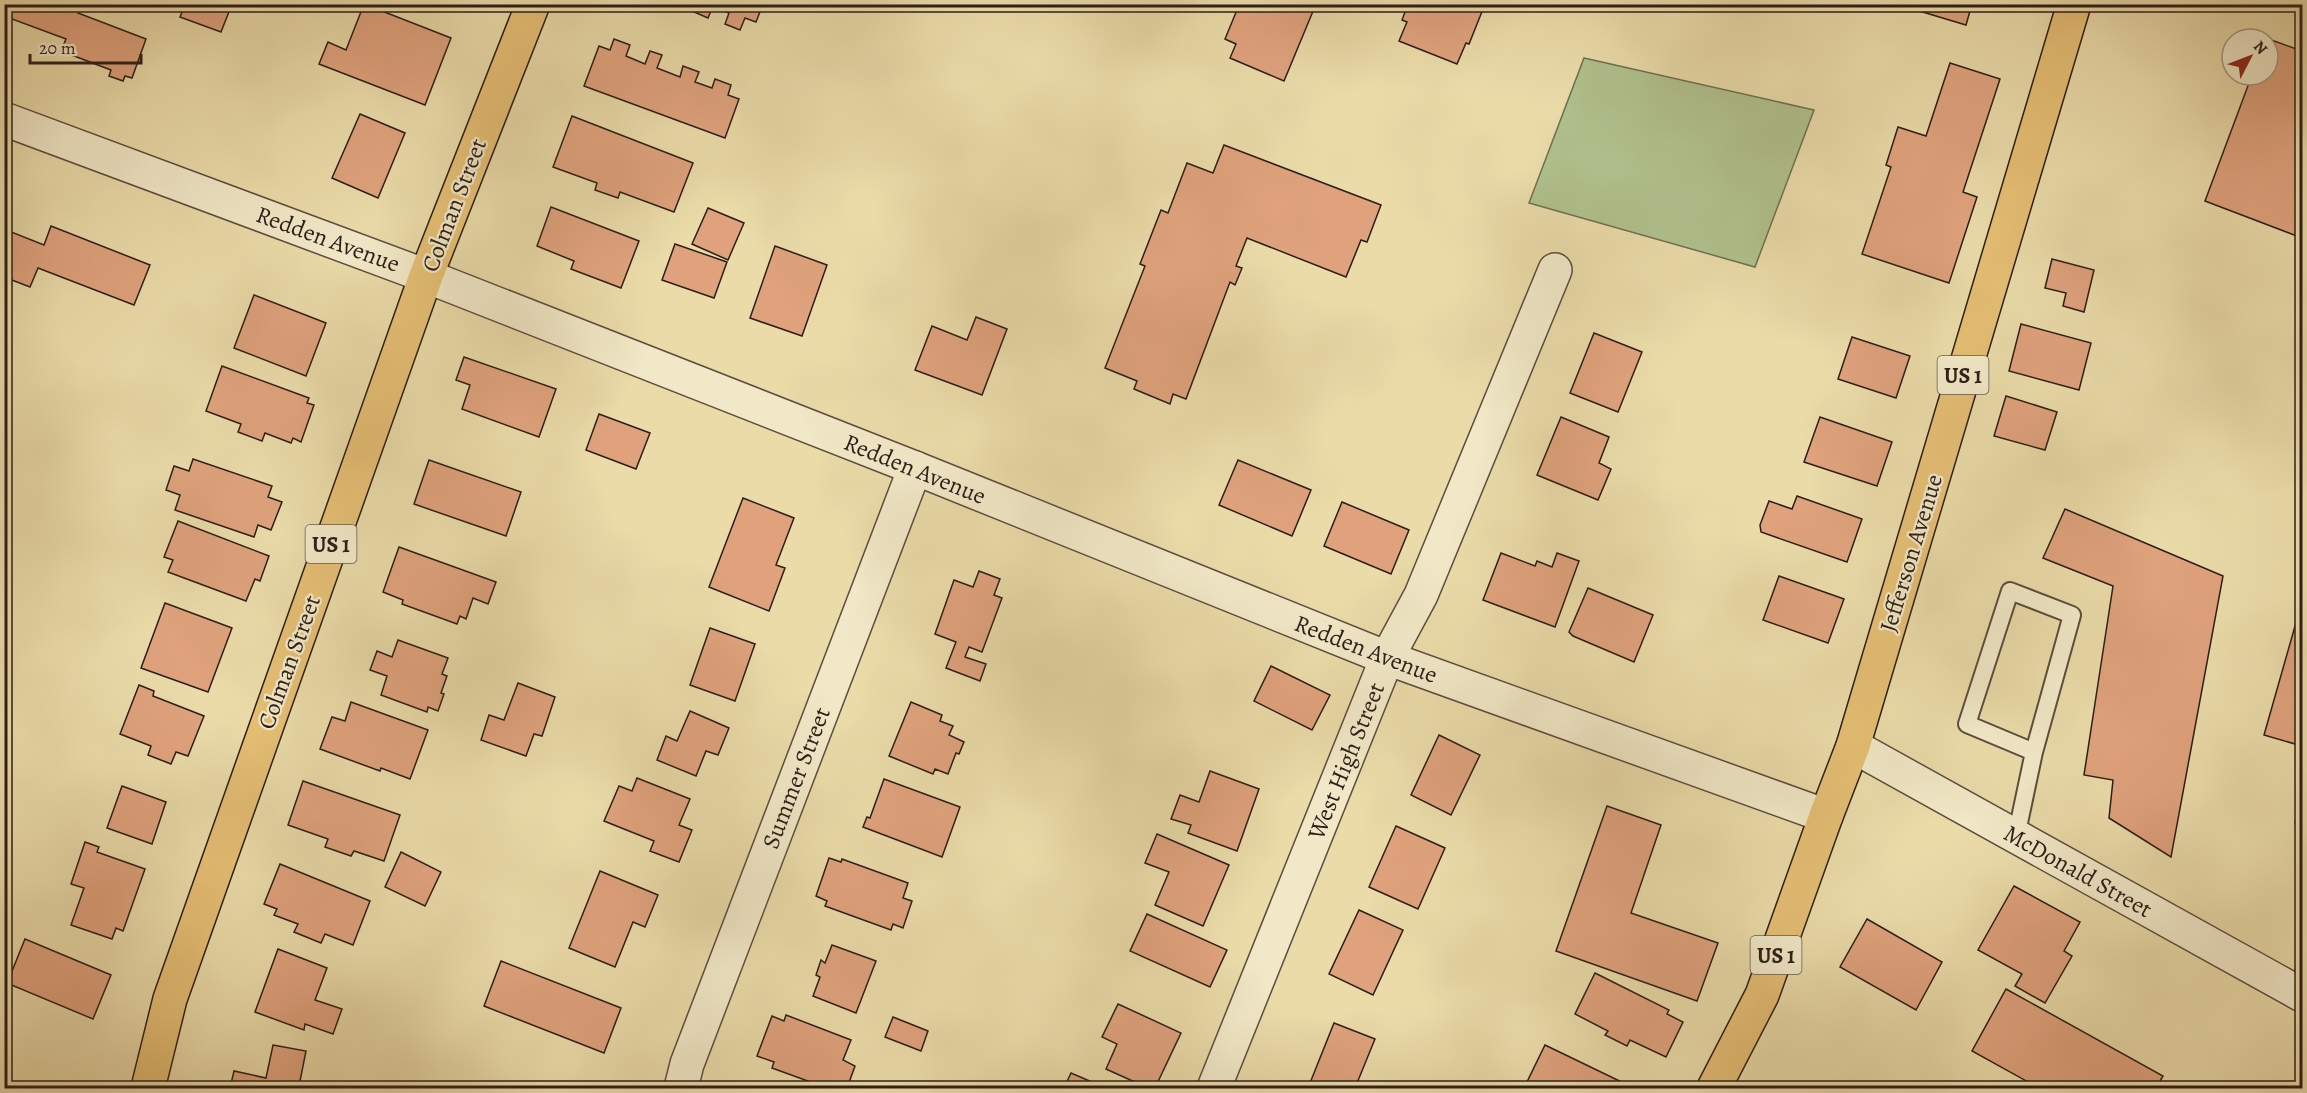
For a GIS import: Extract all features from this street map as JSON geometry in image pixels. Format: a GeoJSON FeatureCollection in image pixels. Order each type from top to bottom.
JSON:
{"type":"FeatureCollection","features":[{"type":"Feature","properties":{"kind":"main road","name":"Colman Street"},"geometry":{"type":"LineString","coordinates":[[148,1089],[170,999],[426,276],[533,4]]}},
{"type":"Feature","properties":{"kind":"main road","name":"Jefferson Avenue"},"geometry":{"type":"LineString","coordinates":[[1714,1089],[1762,995],[1853,746],[2074,4]]}},
{"type":"Feature","properties":{"kind":"street","name":"Redden Avenue"},"geometry":{"type":"LineString","coordinates":[[4,118],[426,276],[915,468],[1388,658],[1826,816]]}},
{"type":"Feature","properties":{"kind":"street","name":"West High Street"},"geometry":{"type":"LineString","coordinates":[[1214,1089],[1388,658],[1420,596],[1555,270]]}},
{"type":"Feature","properties":{"kind":"street","name":"Summer Street"},"geometry":{"type":"LineString","coordinates":[[681,1089],[687,1064],[915,468]]}},
{"type":"Feature","properties":{"kind":"street","name":"McDonald Street"},"geometry":{"type":"LineString","coordinates":[[1853,746],[2302,995]]}},
{"type":"Feature","properties":{"kind":"lane"},"geometry":{"type":"LineString","coordinates":[[2016,837],[2034,752],[2072,615],[2010,591],[1966,724],[2034,752]]}},
{"type":"Feature","properties":{"kind":"green space"},"geometry":{"type":"Polygon","coordinates":[[[1584,58],[1814,110],[1755,267],[1529,203],[1584,58]]]}},
{"type":"Feature","properties":{"kind":"building"},"geometry":{"type":"Polygon","coordinates":[[[4,4],[81,4],[78,13],[146,39],[132,78],[125,76],[123,81],[109,76],[111,70],[61,51],[66,39],[4,16],[4,4]]]}},
{"type":"Feature","properties":{"kind":"building"},"geometry":{"type":"Polygon","coordinates":[[[185,4],[232,4],[221,32],[180,17],[185,4]]]}},
{"type":"Feature","properties":{"kind":"building"},"geometry":{"type":"Polygon","coordinates":[[[364,4],[451,38],[425,105],[319,64],[328,42],[346,50],[364,4]]]}},
{"type":"Feature","properties":{"kind":"building"},"geometry":{"type":"Polygon","coordinates":[[[695,4],[763,4],[756,22],[745,18],[740,30],[725,24],[729,13],[713,6],[708,18],[692,11],[695,4]]]}},
{"type":"Feature","properties":{"kind":"building"},"geometry":{"type":"Polygon","coordinates":[[[1251,4],[1316,4],[1284,81],[1230,58],[1236,44],[1225,39],[1239,5],[1249,9],[1251,4]]]}},
{"type":"Feature","properties":{"kind":"building"},"geometry":{"type":"Polygon","coordinates":[[[1408,4],[1485,4],[1469,44],[1466,43],[1457,64],[1399,41],[1407,22],[1402,20],[1408,4]]]}},
{"type":"Feature","properties":{"kind":"building"},"geometry":{"type":"Polygon","coordinates":[[[1896,4],[1972,4],[1966,25],[1896,4]]]}},
{"type":"Feature","properties":{"kind":"building"},"geometry":{"type":"Polygon","coordinates":[[[614,39],[630,45],[626,56],[645,64],[650,51],[662,55],[657,68],[680,77],[683,66],[699,72],[695,82],[712,88],[715,79],[731,85],[728,95],[739,99],[725,138],[584,86],[599,46],[610,50],[614,39]]]}},
{"type":"Feature","properties":{"kind":"building"},"geometry":{"type":"Polygon","coordinates":[[[2280,43],[2302,51],[2302,238],[2205,201],[2248,87],[2280,87],[2280,43]]]}},
{"type":"Feature","properties":{"kind":"building"},"geometry":{"type":"Polygon","coordinates":[[[1950,63],[2000,79],[1963,192],[1977,197],[1949,283],[1862,254],[1891,167],[1886,165],[1898,127],[1926,136],[1950,63]]]}},
{"type":"Feature","properties":{"kind":"building"},"geometry":{"type":"Polygon","coordinates":[[[360,114],[405,133],[378,198],[332,178],[360,114]]]}},
{"type":"Feature","properties":{"kind":"building"},"geometry":{"type":"Polygon","coordinates":[[[572,116],[693,163],[674,212],[620,192],[618,198],[595,190],[597,183],[553,167],[572,116]]]}},
{"type":"Feature","properties":{"kind":"building"},"geometry":{"type":"Polygon","coordinates":[[[1224,145],[1381,205],[1367,242],[1361,240],[1346,277],[1247,238],[1236,266],[1242,268],[1235,285],[1230,282],[1186,399],[1173,394],[1170,404],[1134,389],[1137,381],[1105,368],[1145,266],[1140,264],[1161,210],[1168,213],[1187,163],[1213,173],[1224,145]]]}},
{"type":"Feature","properties":{"kind":"building"},"geometry":{"type":"Polygon","coordinates":[[[551,207],[639,241],[621,288],[571,269],[574,261],[537,246],[551,207]]]}},
{"type":"Feature","properties":{"kind":"building"},"geometry":{"type":"Polygon","coordinates":[[[708,208],[744,223],[728,260],[692,244],[708,208]]]}},
{"type":"Feature","properties":{"kind":"building"},"geometry":{"type":"Polygon","coordinates":[[[51,226],[150,265],[134,305],[38,268],[30,287],[4,277],[4,229],[44,245],[51,226]]]}},
{"type":"Feature","properties":{"kind":"building"},"geometry":{"type":"Polygon","coordinates":[[[675,244],[727,262],[714,298],[662,280],[675,244]]]}},
{"type":"Feature","properties":{"kind":"building"},"geometry":{"type":"Polygon","coordinates":[[[775,246],[827,265],[802,336],[750,318],[775,246]]]}},
{"type":"Feature","properties":{"kind":"building"},"geometry":{"type":"Polygon","coordinates":[[[2052,259],[2094,270],[2084,312],[2063,306],[2066,293],[2045,288],[2052,259]]]}},
{"type":"Feature","properties":{"kind":"building"},"geometry":{"type":"Polygon","coordinates":[[[254,295],[326,323],[306,376],[234,348],[254,295]]]}},
{"type":"Feature","properties":{"kind":"building"},"geometry":{"type":"Polygon","coordinates":[[[976,317],[1007,329],[982,395],[915,370],[932,326],[967,340],[976,317]]]}},
{"type":"Feature","properties":{"kind":"building"},"geometry":{"type":"Polygon","coordinates":[[[2021,324],[2091,343],[2079,390],[2009,371],[2021,324]]]}},
{"type":"Feature","properties":{"kind":"building"},"geometry":{"type":"Polygon","coordinates":[[[1594,333],[1642,352],[1618,412],[1570,393],[1594,333]]]}},
{"type":"Feature","properties":{"kind":"building"},"geometry":{"type":"Polygon","coordinates":[[[1852,337],[1910,356],[1896,398],[1838,379],[1852,337]]]}},
{"type":"Feature","properties":{"kind":"building"},"geometry":{"type":"Polygon","coordinates":[[[464,357],[556,389],[539,437],[462,409],[470,385],[456,380],[464,357]]]}},
{"type":"Feature","properties":{"kind":"building"},"geometry":{"type":"Polygon","coordinates":[[[222,366],[309,398],[307,403],[314,405],[301,442],[293,438],[291,443],[265,433],[262,441],[238,432],[241,424],[206,411],[222,366]]]}},
{"type":"Feature","properties":{"kind":"building"},"geometry":{"type":"Polygon","coordinates":[[[2006,396],[2057,412],[2045,450],[1994,436],[2006,396]]]}},
{"type":"Feature","properties":{"kind":"building"},"geometry":{"type":"Polygon","coordinates":[[[599,414],[650,433],[636,469],[586,450],[599,414]]]}},
{"type":"Feature","properties":{"kind":"building"},"geometry":{"type":"Polygon","coordinates":[[[1561,417],[1609,437],[1599,463],[1611,469],[1598,500],[1537,475],[1561,417]]]}},
{"type":"Feature","properties":{"kind":"building"},"geometry":{"type":"Polygon","coordinates":[[[1820,417],[1892,442],[1877,486],[1804,462],[1820,417]]]}},
{"type":"Feature","properties":{"kind":"building"},"geometry":{"type":"Polygon","coordinates":[[[193,459],[272,486],[268,497],[282,502],[271,530],[258,525],[254,537],[175,510],[180,495],[166,490],[174,466],[189,471],[193,459]]]}},
{"type":"Feature","properties":{"kind":"building"},"geometry":{"type":"Polygon","coordinates":[[[429,460],[521,492],[506,536],[414,504],[429,460]]]}},
{"type":"Feature","properties":{"kind":"building"},"geometry":{"type":"Polygon","coordinates":[[[1238,460],[1311,490],[1292,536],[1219,505],[1238,460]]]}},
{"type":"Feature","properties":{"kind":"building"},"geometry":{"type":"Polygon","coordinates":[[[1797,496],[1862,519],[1847,562],[1761,532],[1760,525],[1769,501],[1792,509],[1797,496]]]}},
{"type":"Feature","properties":{"kind":"building"},"geometry":{"type":"Polygon","coordinates":[[[743,498],[794,518],[776,565],[785,568],[769,611],[709,587],[743,498]]]}},
{"type":"Feature","properties":{"kind":"building"},"geometry":{"type":"Polygon","coordinates":[[[1342,502],[1409,530],[1391,574],[1324,546],[1342,502]]]}},
{"type":"Feature","properties":{"kind":"building"},"geometry":{"type":"Polygon","coordinates":[[[2065,509],[2223,576],[2171,857],[2109,818],[2113,780],[2084,775],[2113,586],[2043,558],[2065,509]]]}},
{"type":"Feature","properties":{"kind":"building"},"geometry":{"type":"Polygon","coordinates":[[[178,521],[269,556],[260,581],[255,579],[246,601],[168,572],[173,560],[164,557],[178,521]]]}},
{"type":"Feature","properties":{"kind":"building"},"geometry":{"type":"Polygon","coordinates":[[[399,547],[496,582],[488,604],[473,598],[466,619],[460,616],[457,624],[402,604],[403,600],[383,592],[399,547]]]}},
{"type":"Feature","properties":{"kind":"building"},"geometry":{"type":"Polygon","coordinates":[[[1501,553],[1535,566],[1537,561],[1552,567],[1557,553],[1579,561],[1555,627],[1483,600],[1501,553]]]}},
{"type":"Feature","properties":{"kind":"building"},"geometry":{"type":"Polygon","coordinates":[[[979,571],[1000,579],[994,595],[1002,598],[982,652],[969,647],[965,657],[986,664],[980,681],[946,668],[956,642],[935,634],[954,580],[973,587],[979,571]]]}},
{"type":"Feature","properties":{"kind":"building"},"geometry":{"type":"Polygon","coordinates":[[[1779,576],[1844,599],[1828,643],[1763,620],[1779,576]]]}},
{"type":"Feature","properties":{"kind":"building"},"geometry":{"type":"Polygon","coordinates":[[[1588,588],[1653,615],[1634,662],[1573,636],[1569,632],[1588,588]]]}},
{"type":"Feature","properties":{"kind":"building"},"geometry":{"type":"Polygon","coordinates":[[[165,603],[232,628],[208,692],[141,668],[165,603]]]}},
{"type":"Feature","properties":{"kind":"building"},"geometry":{"type":"Polygon","coordinates":[[[2302,605],[2302,746],[2264,735],[2302,605]]]}},
{"type":"Feature","properties":{"kind":"building"},"geometry":{"type":"Polygon","coordinates":[[[710,628],[755,644],[735,701],[690,685],[710,628]]]}},
{"type":"Feature","properties":{"kind":"building"},"geometry":{"type":"Polygon","coordinates":[[[398,640],[448,658],[442,674],[447,676],[438,711],[428,707],[427,712],[381,695],[387,676],[370,670],[377,651],[392,657],[398,640]]]}},
{"type":"Feature","properties":{"kind":"building"},"geometry":{"type":"Polygon","coordinates":[[[1271,666],[1330,695],[1312,730],[1254,701],[1271,666]]]}},
{"type":"Feature","properties":{"kind":"building"},"geometry":{"type":"Polygon","coordinates":[[[518,683],[555,697],[542,736],[534,734],[526,756],[481,740],[489,715],[504,720],[518,683]]]}},
{"type":"Feature","properties":{"kind":"building"},"geometry":{"type":"Polygon","coordinates":[[[139,685],[154,691],[153,696],[204,716],[188,756],[176,752],[171,764],[148,755],[151,746],[120,734],[139,685]]]}},
{"type":"Feature","properties":{"kind":"building"},"geometry":{"type":"Polygon","coordinates":[[[351,702],[428,730],[410,779],[381,768],[380,771],[320,749],[332,717],[345,721],[351,702]]]}},
{"type":"Feature","properties":{"kind":"building"},"geometry":{"type":"Polygon","coordinates":[[[911,702],[942,715],[940,721],[953,726],[949,735],[964,742],[959,754],[956,753],[948,774],[935,769],[933,774],[889,756],[911,702]]]}},
{"type":"Feature","properties":{"kind":"building"},"geometry":{"type":"Polygon","coordinates":[[[690,711],[729,728],[718,755],[706,751],[696,776],[657,760],[666,736],[677,741],[690,711]]]}},
{"type":"Feature","properties":{"kind":"building"},"geometry":{"type":"Polygon","coordinates":[[[1439,735],[1480,755],[1451,815],[1411,795],[1439,735]]]}},
{"type":"Feature","properties":{"kind":"building"},"geometry":{"type":"Polygon","coordinates":[[[1210,771],[1259,789],[1237,851],[1188,833],[1191,825],[1171,819],[1180,795],[1199,802],[1210,771]]]}},
{"type":"Feature","properties":{"kind":"building"},"geometry":{"type":"Polygon","coordinates":[[[637,778],[690,799],[679,825],[692,830],[679,862],[650,851],[654,841],[604,821],[619,786],[632,791],[637,778]]]}},
{"type":"Feature","properties":{"kind":"building"},"geometry":{"type":"Polygon","coordinates":[[[884,779],[960,807],[942,857],[863,827],[867,817],[870,818],[884,779]]]}},
{"type":"Feature","properties":{"kind":"building"},"geometry":{"type":"Polygon","coordinates":[[[303,781],[400,815],[384,861],[354,851],[351,856],[325,847],[328,839],[288,825],[303,781]]]}},
{"type":"Feature","properties":{"kind":"building"},"geometry":{"type":"Polygon","coordinates":[[[122,786],[166,802],[152,844],[107,828],[122,786]]]}},
{"type":"Feature","properties":{"kind":"building"},"geometry":{"type":"Polygon","coordinates":[[[2302,795],[2302,825],[2295,823],[2302,795]]]}},
{"type":"Feature","properties":{"kind":"building"},"geometry":{"type":"Polygon","coordinates":[[[1607,806],[1661,825],[1631,913],[1718,943],[1697,1001],[1556,951],[1607,806]]]}},
{"type":"Feature","properties":{"kind":"building"},"geometry":{"type":"Polygon","coordinates":[[[1396,826],[1445,848],[1418,909],[1369,887],[1396,826]]]}},
{"type":"Feature","properties":{"kind":"building"},"geometry":{"type":"Polygon","coordinates":[[[1157,834],[1229,865],[1203,926],[1155,905],[1169,872],[1145,863],[1157,834]]]}},
{"type":"Feature","properties":{"kind":"building"},"geometry":{"type":"Polygon","coordinates":[[[85,842],[99,847],[97,852],[145,869],[123,931],[116,928],[112,939],[71,925],[84,888],[71,884],[85,842]]]}},
{"type":"Feature","properties":{"kind":"building"},"geometry":{"type":"Polygon","coordinates":[[[401,852],[441,872],[425,906],[385,887],[401,852]]]}},
{"type":"Feature","properties":{"kind":"building"},"geometry":{"type":"Polygon","coordinates":[[[829,858],[841,862],[842,859],[908,883],[903,898],[912,901],[903,928],[893,924],[891,930],[825,906],[827,901],[816,896],[829,858]]]}},
{"type":"Feature","properties":{"kind":"building"},"geometry":{"type":"Polygon","coordinates":[[[280,864],[370,901],[353,945],[325,934],[321,943],[294,932],[298,924],[274,915],[277,909],[264,904],[280,864]]]}},
{"type":"Feature","properties":{"kind":"building"},"geometry":{"type":"Polygon","coordinates":[[[600,871],[658,895],[645,927],[633,922],[615,967],[569,948],[600,871]]]}},
{"type":"Feature","properties":{"kind":"building"},"geometry":{"type":"Polygon","coordinates":[[[2014,886],[2080,922],[2064,951],[2072,956],[2045,1003],[2015,986],[2022,974],[1978,950],[2014,886]]]}},
{"type":"Feature","properties":{"kind":"building"},"geometry":{"type":"Polygon","coordinates":[[[1359,910],[1403,930],[1373,995],[1329,974],[1359,910]]]}},
{"type":"Feature","properties":{"kind":"building"},"geometry":{"type":"Polygon","coordinates":[[[1147,914],[1227,950],[1210,987],[1130,951],[1147,914]]]}},
{"type":"Feature","properties":{"kind":"building"},"geometry":{"type":"Polygon","coordinates":[[[1867,919],[1942,962],[1916,1010],[1840,967],[1867,919]]]}},
{"type":"Feature","properties":{"kind":"building"},"geometry":{"type":"Polygon","coordinates":[[[25,939],[111,975],[93,1019],[9,984],[8,981],[25,939]]]}},
{"type":"Feature","properties":{"kind":"building"},"geometry":{"type":"Polygon","coordinates":[[[832,945],[876,961],[856,1013],[813,996],[820,977],[816,975],[821,960],[825,963],[832,945]]]}},
{"type":"Feature","properties":{"kind":"building"},"geometry":{"type":"Polygon","coordinates":[[[278,949],[327,968],[315,1000],[342,1009],[333,1034],[305,1024],[304,1030],[255,1012],[278,949]]]}},
{"type":"Feature","properties":{"kind":"building"},"geometry":{"type":"Polygon","coordinates":[[[501,961],[621,1008],[604,1053],[484,1006],[501,961]]]}},
{"type":"Feature","properties":{"kind":"building"},"geometry":{"type":"Polygon","coordinates":[[[1595,973],[1669,1010],[1667,1014],[1683,1022],[1666,1057],[1630,1040],[1627,1046],[1605,1035],[1608,1031],[1575,1014],[1595,973]]]}},
{"type":"Feature","properties":{"kind":"building"},"geometry":{"type":"Polygon","coordinates":[[[2006,989],[2163,1076],[2156,1088],[2039,1088],[1972,1051],[2006,989]]]}},
{"type":"Feature","properties":{"kind":"building"},"geometry":{"type":"Polygon","coordinates":[[[1118,1004],[1181,1033],[1155,1088],[1148,1088],[1106,1069],[1117,1044],[1102,1037],[1118,1004]]]}},
{"type":"Feature","properties":{"kind":"building"},"geometry":{"type":"Polygon","coordinates":[[[786,1015],[851,1040],[843,1060],[855,1066],[847,1088],[827,1088],[772,1068],[774,1062],[757,1056],[772,1016],[784,1021],[786,1015]]]}},
{"type":"Feature","properties":{"kind":"building"},"geometry":{"type":"Polygon","coordinates":[[[893,1017],[928,1031],[921,1051],[885,1037],[893,1017]]]}},
{"type":"Feature","properties":{"kind":"building"},"geometry":{"type":"Polygon","coordinates":[[[1334,1023],[1375,1039],[1355,1088],[1308,1088],[1334,1023]]]}},
{"type":"Feature","properties":{"kind":"building"},"geometry":{"type":"Polygon","coordinates":[[[273,1045],[306,1051],[299,1086],[308,1088],[230,1088],[234,1071],[266,1078],[273,1045]]]}},
{"type":"Feature","properties":{"kind":"building"},"geometry":{"type":"Polygon","coordinates":[[[1545,1045],[1634,1088],[1524,1088],[1545,1045]]]}},
{"type":"Feature","properties":{"kind":"building"},"geometry":{"type":"Polygon","coordinates":[[[1071,1073],[1106,1088],[1064,1088],[1071,1073]]]}}]}
